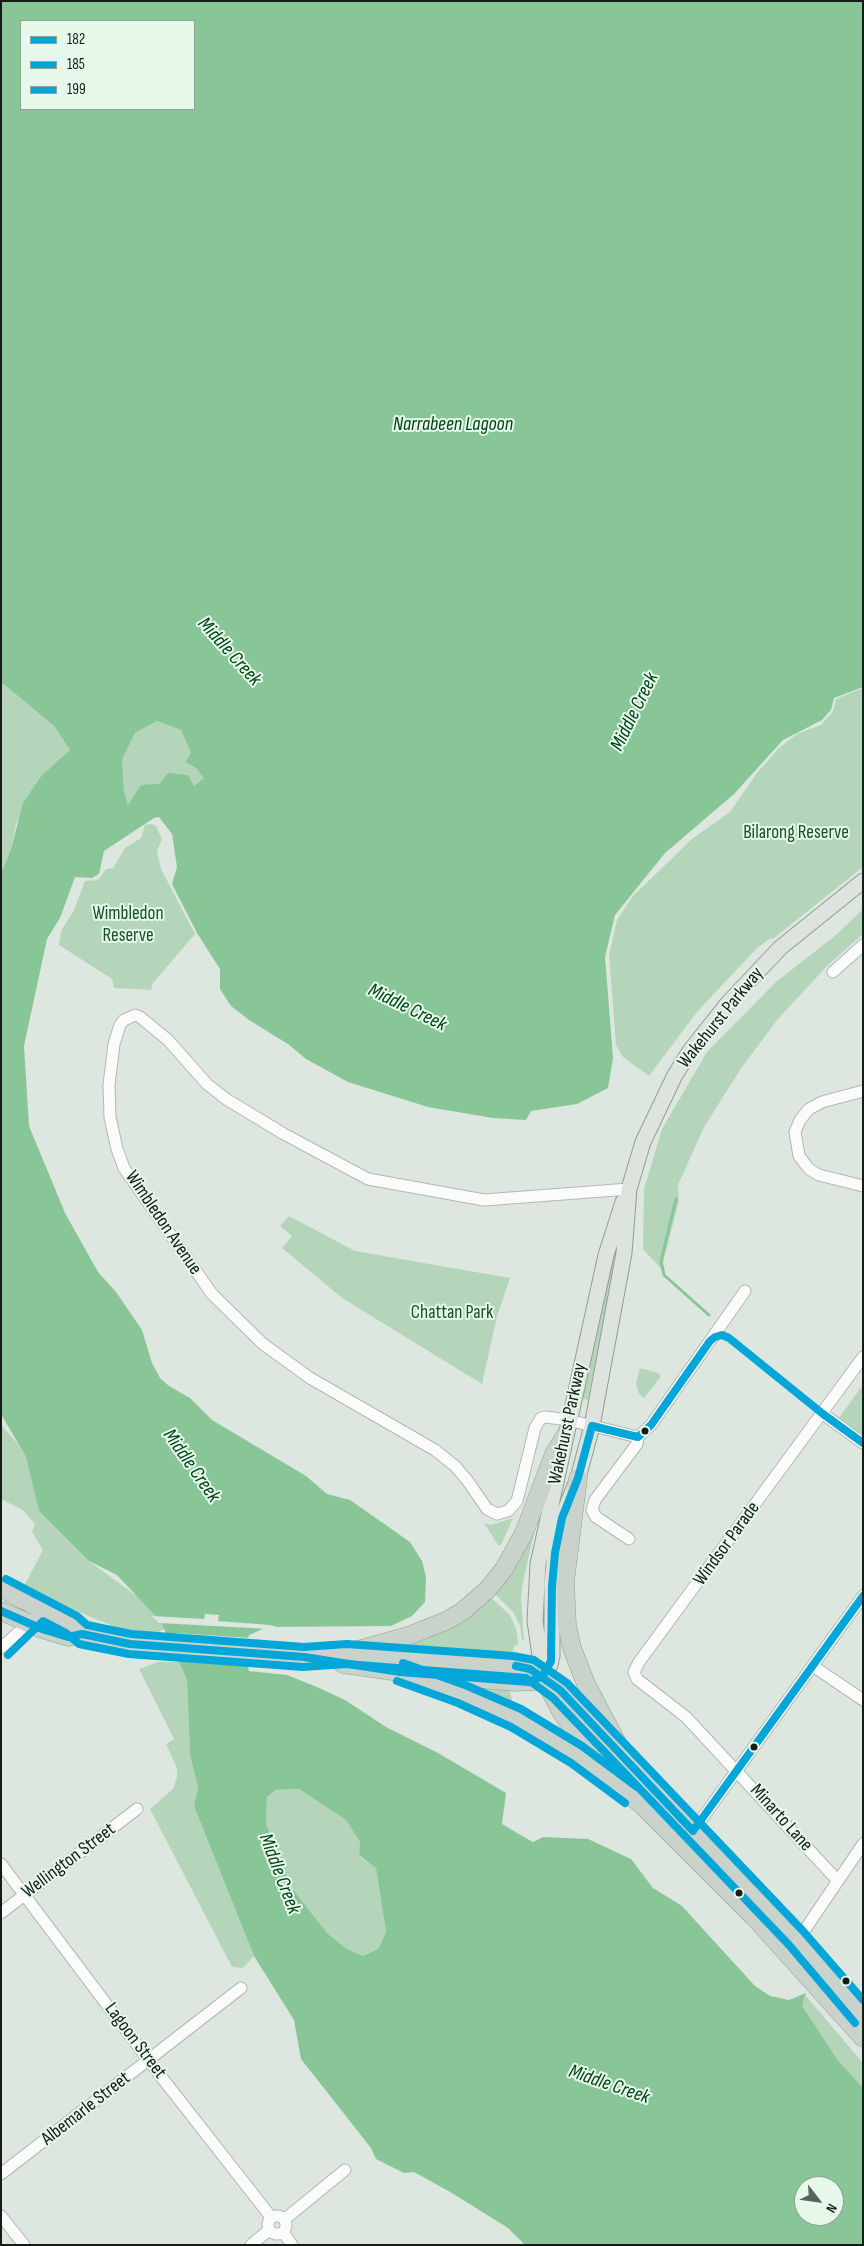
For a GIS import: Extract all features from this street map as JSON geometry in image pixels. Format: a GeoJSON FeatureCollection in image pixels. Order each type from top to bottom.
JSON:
{"type":"FeatureCollection","features":[{"type":"Feature","properties":{"kind":"highway"},"geometry":{"type":"LineString","coordinates":[[346,1654],[426,1630],[463,1611],[488,1589],[504,1569],[524,1534],[554,1454],[567,1428]]}},
{"type":"Feature","properties":{"kind":"highway"},"geometry":{"type":"LineString","coordinates":[[578,1478],[565,1582],[567,1625],[572,1648],[586,1684],[626,1760]]}},
{"type":"Feature","properties":{"kind":"highway"},"geometry":{"type":"LineString","coordinates":[[1,1588],[72,1625],[82,1634]]}},
{"type":"Feature","properties":{"kind":"highway"},"geometry":{"type":"LineString","coordinates":[[1,1611],[68,1637],[82,1634],[130,1644],[304,1657],[400,1672],[523,1682],[534,1681],[542,1676]]}},
{"type":"Feature","properties":{"kind":"highway"},"geometry":{"type":"LineString","coordinates":[[304,1657],[346,1654],[512,1666],[530,1669],[542,1676],[560,1690],[693,1831],[790,1944],[863,2038]]}},
{"type":"Feature","properties":{"kind":"highway"},"geometry":{"type":"LineString","coordinates":[[400,1672],[462,1694],[530,1726],[577,1755],[643,1806],[790,1944],[863,2016]]}},
{"type":"Feature","properties":{"kind":"highway"},"geometry":{"type":"LineString","coordinates":[[542,1676],[562,1713],[574,1730],[626,1781],[643,1806]]}},
{"type":"Feature","properties":{"kind":"main road","name":"Wakehurst Parkway"},"geometry":{"type":"LineString","coordinates":[[542,1676],[535,1621],[535,1592],[538,1564],[606,1255],[643,1142],[664,1096],[690,1051],[706,1029],[743,986],[780,948],[863,881]]}},
{"type":"Feature","properties":{"kind":"main road","name":"Wakehurst Parkway"},"geometry":{"type":"LineString","coordinates":[[542,1676],[550,1665],[552,1656],[552,1586],[555,1553],[562,1518],[578,1478],[592,1426],[624,1252],[629,1189]]}},
{"type":"Feature","properties":{"kind":"main road"},"geometry":{"type":"LineString","coordinates":[[606,1255],[624,1252]]}},
{"type":"Feature","properties":{"kind":"street"},"geometry":{"type":"LineString","coordinates":[[834,972],[863,944]]}},
{"type":"Feature","properties":{"kind":"street","name":"Wimbledon Avenue"},"geometry":{"type":"LineString","coordinates":[[629,1189],[484,1200],[368,1178],[293,1139],[226,1099],[207,1084],[168,1040],[140,1017],[135,1015],[124,1020],[120,1025],[114,1044],[109,1085],[110,1117],[117,1149],[124,1168],[212,1294],[263,1344],[310,1378],[435,1450],[461,1473],[486,1509],[496,1514],[508,1511],[517,1501],[537,1422],[546,1417],[567,1428],[592,1426],[638,1437]]}},
{"type":"Feature","properties":{"kind":"street"},"geometry":{"type":"LineString","coordinates":[[863,1091],[822,1102],[808,1109],[800,1120],[796,1132],[800,1156],[809,1169],[863,1186]]}},
{"type":"Feature","properties":{"kind":"street"},"geometry":{"type":"LineString","coordinates":[[629,1540],[596,1517],[592,1510],[595,1500],[637,1444],[638,1437],[651,1425],[745,1291]]}},
{"type":"Feature","properties":{"kind":"street","name":"Windsor Parade"},"geometry":{"type":"LineString","coordinates":[[635,1675],[639,1662],[823,1414],[863,1357]]}},
{"type":"Feature","properties":{"kind":"street"},"geometry":{"type":"LineString","coordinates":[[823,1414],[863,1443]]}},
{"type":"Feature","properties":{"kind":"street"},"geometry":{"type":"LineString","coordinates":[[693,1831],[863,1596]]}},
{"type":"Feature","properties":{"kind":"street"},"geometry":{"type":"LineString","coordinates":[[1,1648],[41,1609]]}},
{"type":"Feature","properties":{"kind":"street"},"geometry":{"type":"LineString","coordinates":[[813,1666],[863,1700]]}},
{"type":"Feature","properties":{"kind":"street","name":"Minarto Lane"},"geometry":{"type":"LineString","coordinates":[[635,1675],[686,1717],[838,1881]]}},
{"type":"Feature","properties":{"kind":"street","name":"Wellington Street"},"geometry":{"type":"LineString","coordinates":[[1,1913],[137,1810]]}},
{"type":"Feature","properties":{"kind":"street"},"geometry":{"type":"LineString","coordinates":[[790,1944],[806,1928],[863,1844]]}},
{"type":"Feature","properties":{"kind":"street","name":"Lagoon Street"},"geometry":{"type":"LineString","coordinates":[[1,1864],[149,2060],[272,2217]]}},
{"type":"Feature","properties":{"kind":"street","name":"Albemarle Street"},"geometry":{"type":"LineString","coordinates":[[1,2174],[240,1988]]}},
{"type":"Feature","properties":{"kind":"street"},"geometry":{"type":"LineString","coordinates":[[285,2219],[345,2170]]}},
{"type":"Feature","properties":{"kind":"street"},"geometry":{"type":"LineString","coordinates":[[1,2216],[24,2245]]}},
{"type":"Feature","properties":{"kind":"street"},"geometry":{"type":"LineString","coordinates":[[278,2216],[285,2219],[286,2226],[283,2232],[276,2234],[270,2230],[268,2223],[272,2217],[278,2216]]}},
{"type":"Feature","properties":{"kind":"street"},"geometry":{"type":"LineString","coordinates":[[251,2245],[270,2230]]}},
{"type":"Feature","properties":{"kind":"street"},"geometry":{"type":"LineString","coordinates":[[283,2232],[292,2245]]}},
{"type":"Feature","properties":{"kind":"green space"},"geometry":{"type":"Polygon","coordinates":[[[1,682],[54,726],[70,750],[42,775],[16,824],[11,849],[1,873],[1,682]]]}},
{"type":"Feature","properties":{"kind":"green space","name":"Bilarong Reserve"},"geometry":{"type":"Polygon","coordinates":[[[863,688],[863,867],[774,938],[769,939],[757,948],[697,1012],[649,1076],[623,1057],[616,1045],[609,955],[617,920],[633,896],[692,839],[730,812],[757,773],[779,748],[797,734],[821,725],[833,711],[836,699],[863,688]]]}},
{"type":"Feature","properties":{"kind":"green space"},"geometry":{"type":"Polygon","coordinates":[[[157,721],[181,730],[191,753],[185,762],[196,768],[205,778],[194,786],[159,784],[128,806],[124,791],[122,760],[135,733],[157,721]]]}},
{"type":"Feature","properties":{"kind":"green space","name":"Wimbledon Reserve"},"geometry":{"type":"Polygon","coordinates":[[[151,824],[156,826],[162,839],[157,851],[161,869],[195,934],[153,983],[151,990],[114,988],[112,979],[59,945],[61,931],[74,910],[85,881],[98,880],[106,869],[113,868],[125,848],[141,838],[145,825],[151,824]]]}},
{"type":"Feature","properties":{"kind":"green space"},"geometry":{"type":"Polygon","coordinates":[[[863,909],[863,934],[827,966],[777,1020],[742,1067],[704,1127],[678,1185],[679,1201],[663,1263],[665,1273],[643,1249],[644,1189],[662,1129],[707,1052],[776,982],[836,935],[863,909]]]}},
{"type":"Feature","properties":{"kind":"green space","name":"Chattan Park"},"geometry":{"type":"Polygon","coordinates":[[[289,1216],[355,1251],[510,1278],[497,1316],[482,1384],[342,1298],[282,1248],[292,1236],[280,1226],[289,1216]]]}},
{"type":"Feature","properties":{"kind":"green space"},"geometry":{"type":"Polygon","coordinates":[[[612,1260],[614,1263],[612,1279],[588,1400],[579,1397],[612,1260]]]}},
{"type":"Feature","properties":{"kind":"green space"},"geometry":{"type":"Polygon","coordinates":[[[640,1368],[658,1373],[661,1376],[644,1398],[639,1394],[636,1383],[640,1368]]]}},
{"type":"Feature","properties":{"kind":"green space"},"geometry":{"type":"Polygon","coordinates":[[[863,1385],[863,1438],[838,1419],[863,1385]]]}},
{"type":"Feature","properties":{"kind":"green space"},"geometry":{"type":"Polygon","coordinates":[[[1,1425],[18,1444],[26,1457],[39,1511],[89,1561],[138,1597],[165,1629],[149,1636],[123,1630],[57,1603],[24,1586],[43,1550],[32,1532],[35,1524],[23,1510],[1,1499],[1,1425]]]}},
{"type":"Feature","properties":{"kind":"green space"},"geometry":{"type":"Polygon","coordinates":[[[513,1518],[501,1545],[498,1545],[484,1523],[491,1525],[513,1518]]]}},
{"type":"Feature","properties":{"kind":"green space"},"geometry":{"type":"Polygon","coordinates":[[[537,1520],[521,1598],[524,1640],[522,1641],[520,1625],[513,1612],[494,1593],[537,1520]]]}},
{"type":"Feature","properties":{"kind":"green space"},"geometry":{"type":"Polygon","coordinates":[[[488,1595],[510,1615],[516,1629],[518,1642],[514,1646],[513,1651],[508,1653],[405,1646],[440,1629],[488,1595]]]}},
{"type":"Feature","properties":{"kind":"green space"},"geometry":{"type":"Polygon","coordinates":[[[158,1662],[179,1662],[187,1680],[190,1755],[198,1787],[194,1806],[254,1956],[243,1968],[232,1967],[150,1809],[173,1789],[177,1777],[177,1768],[166,1744],[174,1739],[139,1669],[158,1662]]]}},
{"type":"Feature","properties":{"kind":"green space"},"geometry":{"type":"Polygon","coordinates":[[[443,1680],[510,1690],[514,1710],[443,1680]]]}},
{"type":"Feature","properties":{"kind":"green space"},"geometry":{"type":"Polygon","coordinates":[[[299,1789],[346,1820],[360,1842],[359,1856],[376,1867],[386,1932],[378,1949],[363,1956],[347,1949],[327,1933],[291,1887],[266,1824],[267,1797],[276,1790],[299,1789]]]}},
{"type":"Feature","properties":{"kind":"green space"},"geometry":{"type":"Polygon","coordinates":[[[806,1996],[863,2063],[863,2088],[837,2059],[801,2006],[806,1996]]]}},
{"type":"Feature","properties":{"kind":"water","name":"Narrabeen Lagoon"},"geometry":{"type":"Polygon","coordinates":[[[1,1],[863,1],[863,687],[834,698],[831,710],[822,720],[783,740],[734,794],[665,853],[615,915],[605,957],[613,1058],[608,1088],[577,1104],[531,1111],[526,1120],[493,1118],[428,1107],[348,1082],[306,1059],[288,1044],[249,1020],[231,1006],[220,989],[220,969],[197,933],[172,884],[177,867],[172,834],[159,817],[154,818],[104,851],[99,874],[92,878],[75,877],[60,918],[47,939],[24,1046],[29,1126],[65,1213],[98,1272],[116,1292],[142,1330],[152,1363],[160,1378],[169,1386],[190,1398],[212,1420],[306,1476],[327,1494],[350,1500],[410,1542],[422,1561],[426,1577],[425,1602],[412,1616],[391,1626],[267,1627],[249,1635],[245,1653],[249,1671],[287,1675],[345,1700],[386,1727],[438,1753],[506,1793],[502,1824],[533,1842],[543,1837],[588,1839],[631,1859],[653,1888],[682,1906],[755,1986],[770,1996],[789,2000],[806,1993],[802,2006],[837,2059],[863,2088],[863,2245],[525,2245],[508,2228],[452,2193],[414,2172],[404,2173],[376,2159],[371,2148],[301,2059],[294,2020],[254,1956],[194,1806],[198,1787],[190,1755],[187,1680],[161,1622],[117,1575],[89,1561],[39,1511],[26,1457],[1,1414],[1,873],[11,849],[23,803],[42,775],[70,750],[54,726],[1,682],[1,1]],[[157,721],[135,733],[122,760],[124,791],[128,805],[141,785],[159,784],[168,773],[188,775],[194,786],[204,778],[196,768],[185,762],[191,753],[181,730],[157,721]],[[299,1789],[276,1790],[267,1797],[266,1824],[291,1887],[327,1933],[347,1949],[363,1956],[378,1949],[386,1932],[376,1868],[359,1855],[360,1842],[346,1820],[299,1789]]]}},
{"type":"Feature","properties":{"kind":"pier"},"geometry":{"type":"Polygon","coordinates":[[[205,1614],[219,1615],[218,1621],[270,1625],[287,1630],[159,1623],[152,1616],[204,1619],[205,1614]]]}},
{"type":"Feature","properties":{"kind":"pier"},"geometry":{"type":"Polygon","coordinates":[[[176,1633],[251,1638],[248,1653],[251,1666],[175,1660],[176,1633]]]}},
{"type":"Feature","properties":{"kind":"waterway"},"geometry":{"type":"LineString","coordinates":[[676,1199],[661,1261],[664,1275],[709,1315]]}},
{"type":"Feature","properties":{"kind":"transit line","name":"182"},"geometry":{"type":"LineString","coordinates":[[1,1611],[42,1629],[68,1637],[82,1634],[130,1644],[304,1657],[400,1672],[529,1682],[543,1676],[551,1661],[552,1586],[555,1553],[562,1518],[578,1478],[592,1426],[638,1437],[651,1425],[710,1341],[715,1337],[722,1335],[729,1338],[823,1414],[863,1443]]}},
{"type":"Feature","properties":{"kind":"transit line","name":"199"},"geometry":{"type":"LineString","coordinates":[[6,1579],[77,1616],[87,1625],[131,1634],[304,1647],[347,1644],[513,1656],[534,1660],[567,1683],[803,1931],[863,2000]]}},
{"type":"Feature","properties":{"kind":"transit line","name":"182"},"geometry":{"type":"LineString","coordinates":[[516,1666],[530,1669],[560,1690],[693,1831],[863,1596]]}},
{"type":"Feature","properties":{"kind":"transit line","name":"185"},"geometry":{"type":"LineString","coordinates":[[8,1655],[43,1621],[66,1633],[79,1644],[129,1654],[303,1667],[346,1664],[526,1678],[553,1698],[789,1945],[855,2023]]}},
{"type":"Feature","properties":{"kind":"transit line","name":"199"},"geometry":{"type":"LineString","coordinates":[[403,1663],[465,1685],[521,1709],[582,1746],[637,1787]]}},
{"type":"Feature","properties":{"kind":"transit line","name":"185"},"geometry":{"type":"LineString","coordinates":[[397,1681],[458,1703],[511,1727],[571,1763],[625,1803]]}},
{"type":"Feature","properties":{"kind":"water label","name":"Middle Creek"},"geometry":{"type":"Point","coordinates":[229,652]}},
{"type":"Feature","properties":{"kind":"water label","name":"Middle Creek"},"geometry":{"type":"Point","coordinates":[635,712]}},
{"type":"Feature","properties":{"kind":"water label","name":"Middle Creek"},"geometry":{"type":"Point","coordinates":[407,1008]}},
{"type":"Feature","properties":{"kind":"water label","name":"Middle Creek"},"geometry":{"type":"Point","coordinates":[191,1466]}},
{"type":"Feature","properties":{"kind":"water label","name":"Middle Creek"},"geometry":{"type":"Point","coordinates":[279,1874]}},
{"type":"Feature","properties":{"kind":"water label","name":"Middle Creek"},"geometry":{"type":"Point","coordinates":[609,2085]}}]}
